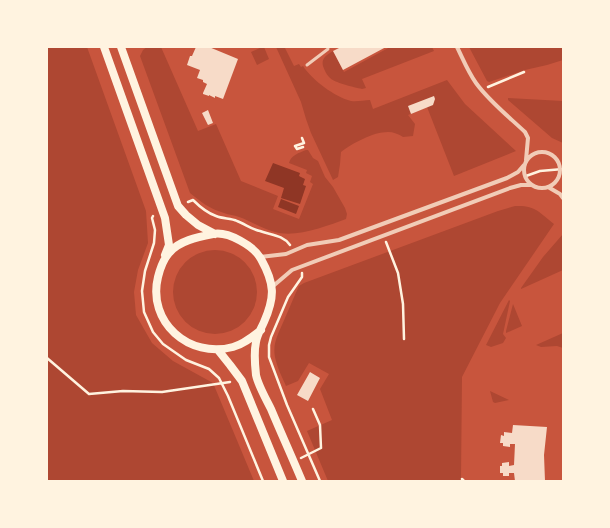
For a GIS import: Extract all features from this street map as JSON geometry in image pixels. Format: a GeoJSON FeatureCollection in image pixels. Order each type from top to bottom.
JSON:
{"type":"FeatureCollection","features":[{"type":"Feature","properties":{"kind":"main road"},"geometry":{"type":"LineString","coordinates":[[104,47],[165,218],[169,245],[160,267],[156,293],[158,306],[166,324],[180,339],[198,348],[218,350],[234,347],[248,340],[260,330]]}},
{"type":"Feature","properties":{"kind":"main road"},"geometry":{"type":"LineString","coordinates":[[122,47],[178,206],[198,225],[216,234],[231,237],[248,245],[260,257],[269,274],[273,293],[268,312],[256,341],[256,376],[302,481]]}},
{"type":"Feature","properties":{"kind":"main road"},"geometry":{"type":"LineString","coordinates":[[160,267],[169,252],[182,243],[199,237],[216,234]]}},
{"type":"Feature","properties":{"kind":"main road"},"geometry":{"type":"LineString","coordinates":[[218,350],[242,381],[283,481]]}},
{"type":"Feature","properties":{"kind":"street"},"geometry":{"type":"LineString","coordinates":[[457,47],[467,68],[481,90],[525,132],[528,138],[526,160],[523,171],[531,185]]}},
{"type":"Feature","properties":{"kind":"street"},"geometry":{"type":"LineString","coordinates":[[526,160],[535,153],[541,152],[550,154],[556,160],[560,169],[558,179]]}},
{"type":"Feature","properties":{"kind":"street"},"geometry":{"type":"LineString","coordinates":[[556,160],[563,160]]}},
{"type":"Feature","properties":{"kind":"street"},"geometry":{"type":"LineString","coordinates":[[260,257],[286,254],[307,245],[339,240],[507,178],[518,172],[524,165]]}},
{"type":"Feature","properties":{"kind":"street"},"geometry":{"type":"LineString","coordinates":[[272,287],[292,270],[383,235],[510,188],[521,185],[531,185],[539,188],[548,187],[563,176]]}},
{"type":"Feature","properties":{"kind":"street"},"geometry":{"type":"LineString","coordinates":[[548,187],[560,194],[563,198]]}},
{"type":"Feature","properties":{"kind":"lane"},"geometry":{"type":"LineString","coordinates":[[307,65],[328,49]]}},
{"type":"Feature","properties":{"kind":"path"},"geometry":{"type":"LineString","coordinates":[[481,90],[524,72]]}},
{"type":"Feature","properties":{"kind":"path"},"geometry":{"type":"LineString","coordinates":[[302,138],[304,143],[295,146],[297,150],[303,147]]}},
{"type":"Feature","properties":{"kind":"path"},"geometry":{"type":"LineString","coordinates":[[383,235],[398,273],[403,304],[404,339]]}},
{"type":"Feature","properties":{"kind":"path"},"geometry":{"type":"LineString","coordinates":[[47,358],[89,394],[122,391],[162,392],[242,381]]}},
{"type":"Feature","properties":{"kind":"path"},"geometry":{"type":"LineString","coordinates":[[294,462],[321,448],[320,425],[313,409]]}},
{"type":"Feature","properties":{"kind":"shaded area"},"geometry":{"type":"Polygon","coordinates":[[[47,47],[87,47],[146,211],[148,243],[138,270],[134,292],[136,315],[152,343],[173,361],[213,383],[254,481],[47,481],[47,47]]]}},
{"type":"Feature","properties":{"kind":"shaded area"},"geometry":{"type":"Polygon","coordinates":[[[147,47],[161,47],[198,131],[216,124],[241,181],[278,196],[273,209],[299,219],[313,184],[310,182],[312,176],[306,173],[307,170],[289,163],[290,160],[296,155],[308,150],[313,158],[318,161],[325,177],[333,187],[345,208],[347,214],[346,219],[330,225],[302,232],[275,232],[237,216],[226,214],[214,209],[190,193],[140,56],[143,50],[147,47]]]}},
{"type":"Feature","properties":{"kind":"shaded area"},"geometry":{"type":"Polygon","coordinates":[[[264,47],[269,59],[257,65],[251,52],[264,47]]]}},
{"type":"Feature","properties":{"kind":"shaded area"},"geometry":{"type":"Polygon","coordinates":[[[276,47],[286,47],[285,48],[294,66],[299,64],[301,67],[303,66],[312,77],[331,92],[351,101],[370,100],[373,109],[447,80],[465,104],[516,151],[454,176],[427,107],[408,115],[415,124],[413,136],[403,137],[394,133],[382,132],[363,139],[341,152],[338,177],[333,180],[311,133],[301,102],[276,47]]]}},
{"type":"Feature","properties":{"kind":"shaded area"},"geometry":{"type":"Polygon","coordinates":[[[390,47],[432,47],[434,51],[362,79],[366,88],[362,89],[335,81],[329,77],[323,66],[324,59],[333,51],[344,72],[390,47]]]}},
{"type":"Feature","properties":{"kind":"shaded area"},"geometry":{"type":"Polygon","coordinates":[[[469,47],[563,47],[563,60],[525,70],[489,82],[487,81],[469,47]]]}},
{"type":"Feature","properties":{"kind":"shaded area"},"geometry":{"type":"Polygon","coordinates":[[[508,98],[563,101],[563,143],[552,138],[508,100],[508,98]]]}},
{"type":"Feature","properties":{"kind":"shaded area"},"geometry":{"type":"Polygon","coordinates":[[[273,163],[300,173],[299,176],[305,179],[303,185],[306,186],[300,204],[281,198],[284,188],[265,181],[273,163]]]}},
{"type":"Feature","properties":{"kind":"shaded area"},"geometry":{"type":"Polygon","coordinates":[[[281,199],[299,206],[296,214],[278,207],[281,199]]]}},
{"type":"Feature","properties":{"kind":"shaded area"},"geometry":{"type":"Polygon","coordinates":[[[515,206],[532,208],[554,224],[500,303],[462,377],[462,481],[328,481],[307,431],[332,420],[320,389],[329,374],[309,363],[298,381],[286,386],[278,368],[274,352],[277,337],[299,286],[498,211],[515,206]]]}},
{"type":"Feature","properties":{"kind":"shaded area"},"geometry":{"type":"Polygon","coordinates":[[[563,234],[563,270],[521,289],[543,257],[563,234]]]}},
{"type":"Feature","properties":{"kind":"shaded area"},"geometry":{"type":"Polygon","coordinates":[[[215,250],[231,253],[245,262],[254,276],[257,292],[254,308],[245,322],[231,331],[215,334],[199,331],[185,322],[176,308],[173,292],[176,276],[185,262],[199,253],[215,250]]]}},
{"type":"Feature","properties":{"kind":"shaded area"},"geometry":{"type":"Polygon","coordinates":[[[509,300],[503,334],[506,338],[503,343],[491,347],[486,345],[509,300]]]}},
{"type":"Feature","properties":{"kind":"shaded area"},"geometry":{"type":"Polygon","coordinates":[[[513,304],[522,326],[506,333],[506,331],[513,304]]]}},
{"type":"Feature","properties":{"kind":"shaded area"},"geometry":{"type":"Polygon","coordinates":[[[563,333],[563,348],[557,346],[541,347],[536,345],[563,333]]]}},
{"type":"Feature","properties":{"kind":"shaded area"},"geometry":{"type":"Polygon","coordinates":[[[490,391],[509,400],[495,403],[493,402],[490,391]]]}},
{"type":"Feature","properties":{"kind":"building"},"geometry":{"type":"Polygon","coordinates":[[[196,47],[209,47],[238,59],[223,99],[203,94],[207,84],[203,82],[203,80],[197,78],[200,70],[187,65],[190,56],[192,56],[196,47]]]}},
{"type":"Feature","properties":{"kind":"building"},"geometry":{"type":"Polygon","coordinates":[[[341,47],[386,47],[343,70],[333,51],[341,47]]]}},
{"type":"Feature","properties":{"kind":"building"},"geometry":{"type":"Polygon","coordinates":[[[434,96],[435,99],[433,105],[411,114],[408,106],[434,96]]]}},
{"type":"Feature","properties":{"kind":"building"},"geometry":{"type":"Polygon","coordinates":[[[208,110],[213,123],[208,125],[202,113],[208,110]]]}},
{"type":"Feature","properties":{"kind":"building"},"geometry":{"type":"Polygon","coordinates":[[[310,372],[320,378],[308,401],[297,395],[310,372]]]}},
{"type":"Feature","properties":{"kind":"building"},"geometry":{"type":"Polygon","coordinates":[[[513,425],[547,427],[544,455],[545,481],[515,481],[514,473],[509,473],[509,476],[503,476],[503,473],[500,473],[500,466],[502,466],[502,463],[509,462],[509,466],[514,465],[515,444],[510,444],[510,447],[503,446],[503,443],[500,443],[501,435],[504,436],[504,432],[512,433],[513,425]]]}}]}
